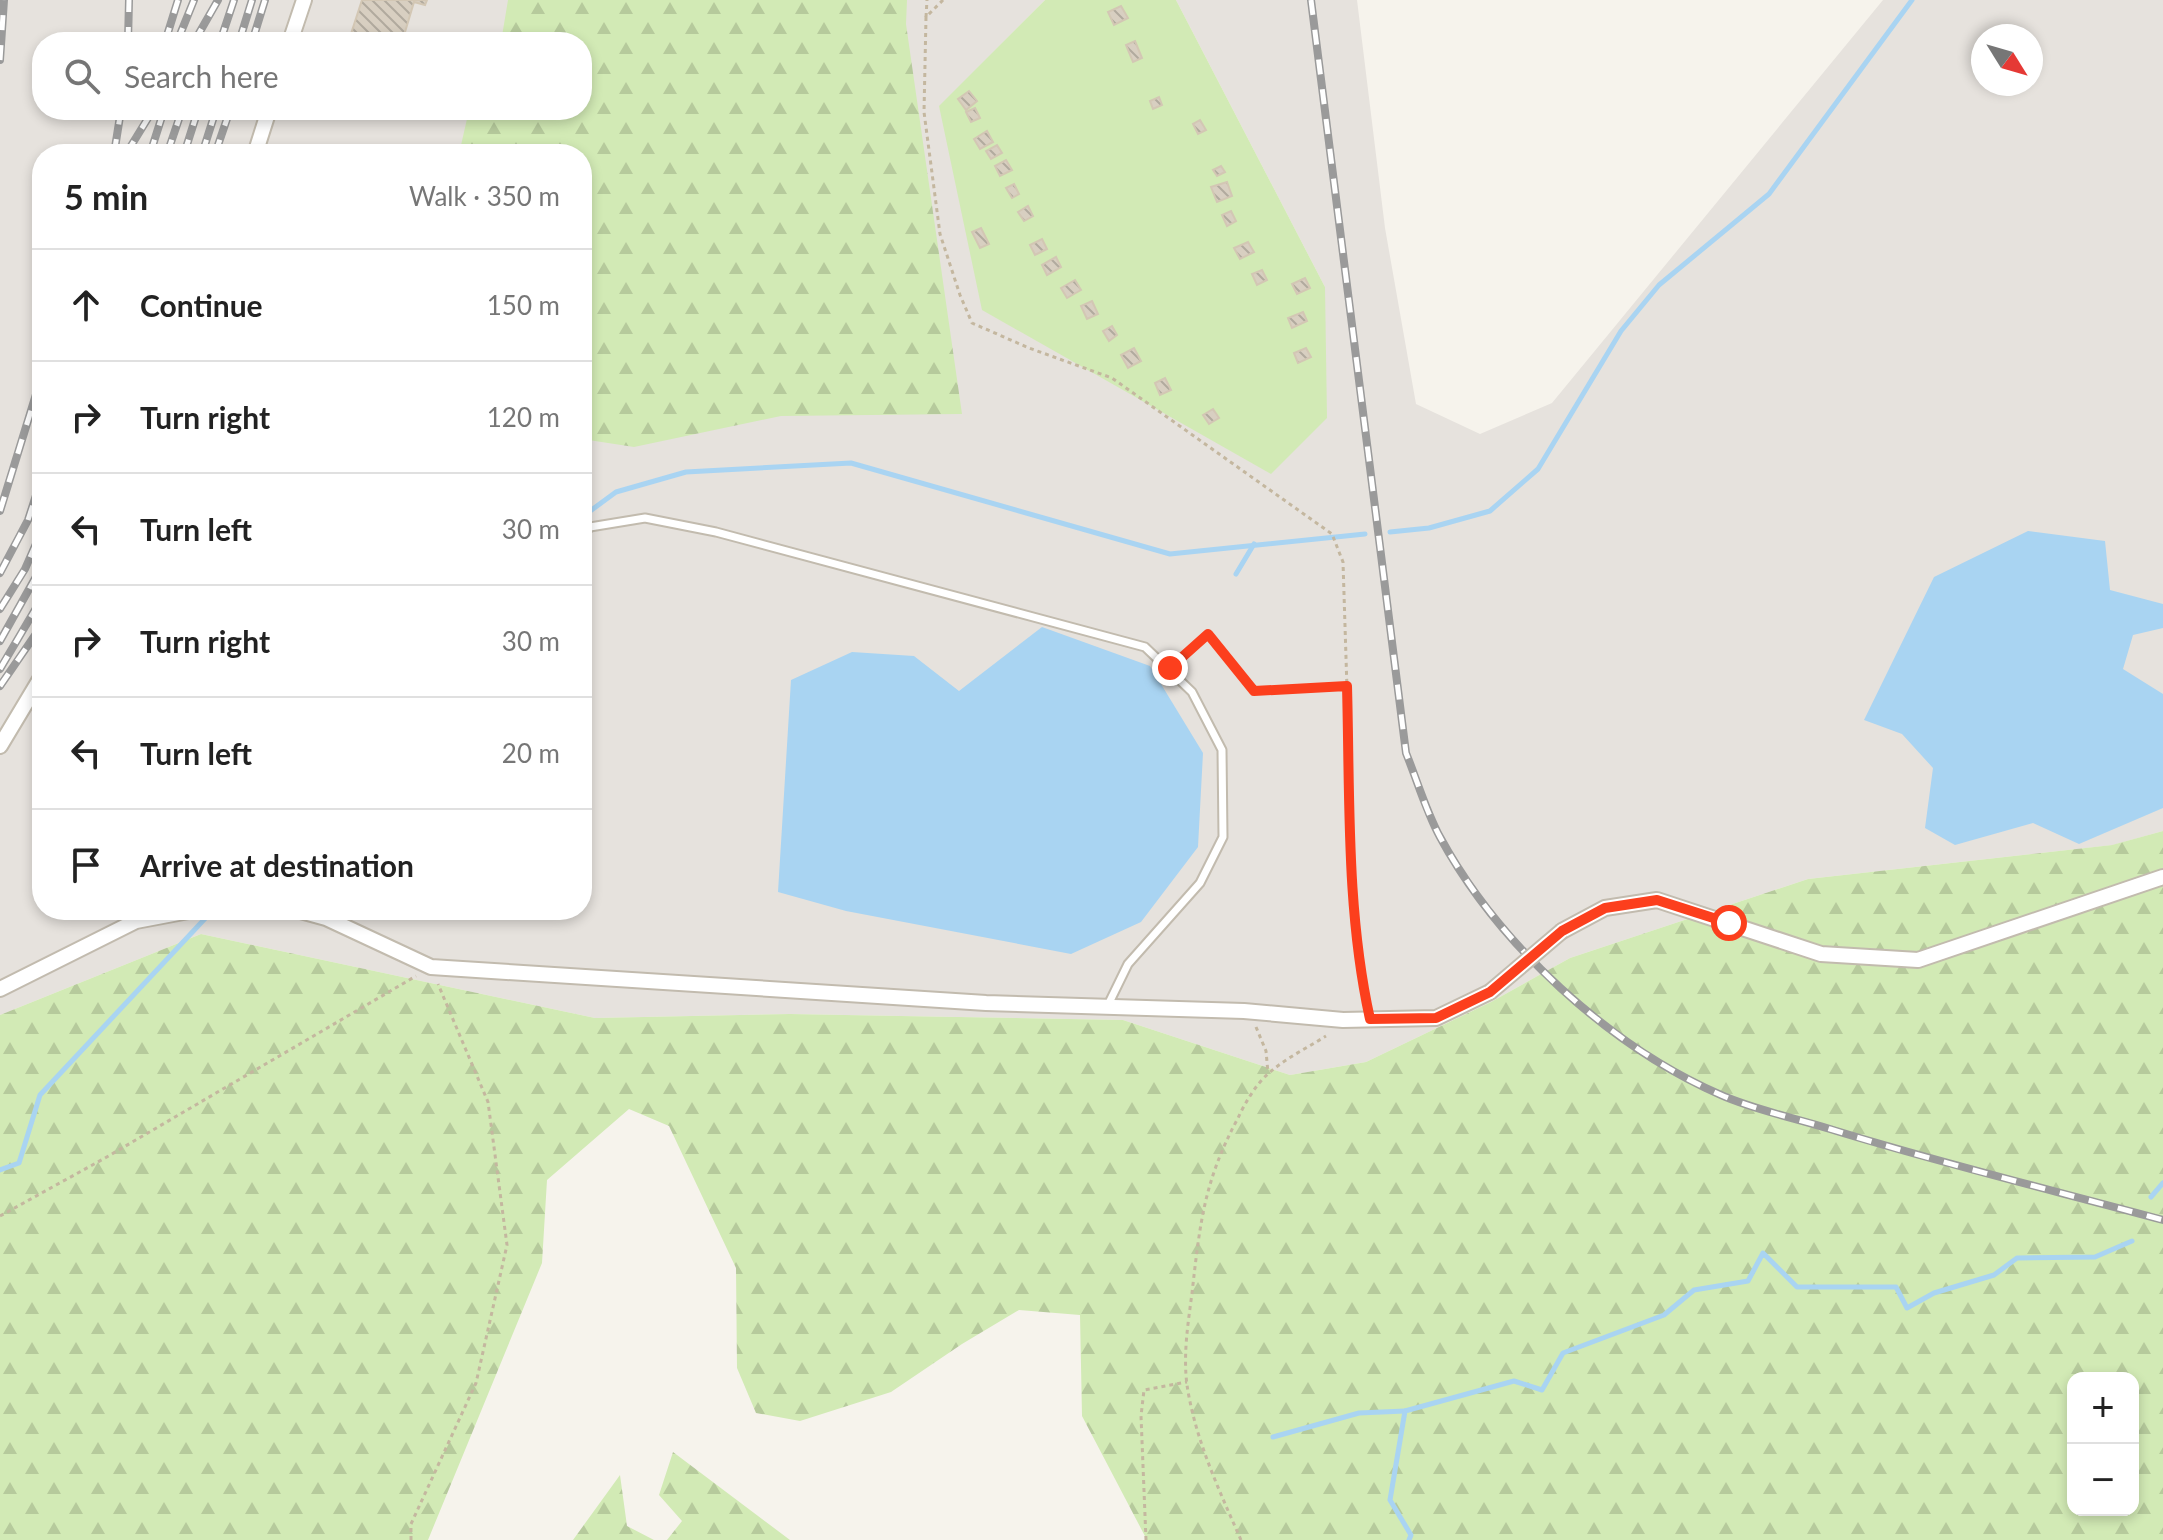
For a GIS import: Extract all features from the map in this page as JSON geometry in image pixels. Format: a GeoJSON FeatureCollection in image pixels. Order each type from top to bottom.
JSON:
{"type":"FeatureCollection","features":[{"type":"Feature","properties":{"kind":"street"},"geometry":{"type":"LineString","coordinates":[[293,32],[304,0]]}},
{"type":"Feature","properties":{"kind":"street"},"geometry":{"type":"LineString","coordinates":[[258,144],[266,120]]}},
{"type":"Feature","properties":{"kind":"street"},"geometry":{"type":"LineString","coordinates":[[0,746],[32,693]]}},
{"type":"Feature","properties":{"kind":"street"},"geometry":{"type":"LineString","coordinates":[[330,920],[431,967],[986,1003],[1244,1011],[1343,1020],[1436,1018],[1490,992],[1562,931],[1605,908],[1657,900],[1821,954],[1918,960],[2163,877]]}},
{"type":"Feature","properties":{"kind":"street"},"geometry":{"type":"LineString","coordinates":[[0,989],[141,920]]}},
{"type":"Feature","properties":{"kind":"lane"},"geometry":{"type":"LineString","coordinates":[[592,527],[645,518],[716,532],[1145,647],[1170,668],[1192,692],[1222,750],[1223,837],[1200,883],[1128,964],[1107,1007]]}},
{"type":"Feature","properties":{"kind":"path"},"geometry":{"type":"LineString","coordinates":[[927,0],[924,112],[940,234],[972,323],[1029,348],[1112,378],[1332,534],[1343,562],[1353,880],[1362,983],[1370,1019]]}},
{"type":"Feature","properties":{"kind":"path"},"geometry":{"type":"LineString","coordinates":[[926,17],[943,0]]}},
{"type":"Feature","properties":{"kind":"path"},"geometry":{"type":"LineString","coordinates":[[1170,668],[1208,634],[1254,691],[1347,686]]}},
{"type":"Feature","properties":{"kind":"path"},"geometry":{"type":"LineString","coordinates":[[0,1216],[431,967],[488,1102],[507,1245],[476,1383],[411,1524],[411,1540]]}},
{"type":"Feature","properties":{"kind":"path"},"geometry":{"type":"LineString","coordinates":[[1244,1011],[1258,1030],[1266,1051],[1268,1074]]}},
{"type":"Feature","properties":{"kind":"path"},"geometry":{"type":"LineString","coordinates":[[1241,1540],[1215,1481],[1193,1416],[1187,1382],[1185,1348],[1199,1226],[1220,1151],[1237,1118],[1268,1074],[1332,1032],[1343,1020]]}},
{"type":"Feature","properties":{"kind":"path"},"geometry":{"type":"LineString","coordinates":[[1146,1540],[1141,1416],[1144,1390],[1187,1382]]}},
{"type":"Feature","properties":{"kind":"shaded area"},"geometry":{"type":"Polygon","coordinates":[[[0,0],[1045,0],[939,107],[1325,287],[1176,0],[1357,0],[1385,228],[1416,404],[1480,434],[1552,403],[1883,0],[2163,0],[2163,831],[2113,845],[1808,879],[1570,958],[1491,1002],[1366,1062],[1290,1075],[1123,1020],[790,1014],[595,1018],[201,934],[0,1015],[0,0]]]}},
{"type":"Feature","properties":{"kind":"green space"},"geometry":{"type":"Polygon","coordinates":[[[508,0],[907,0],[906,24],[962,414],[781,416],[634,447],[592,441],[592,144],[461,144],[467,120],[592,120],[592,32],[503,32],[508,0]]]}},
{"type":"Feature","properties":{"kind":"green space"},"geometry":{"type":"Polygon","coordinates":[[[1045,0],[1176,0],[1325,287],[1327,418],[1271,474],[982,310],[939,106],[1045,0]]]}},
{"type":"Feature","properties":{"kind":"green space"},"geometry":{"type":"Polygon","coordinates":[[[2163,831],[2163,1540],[1147,1540],[1082,1416],[1080,1315],[1019,1310],[891,1392],[800,1421],[756,1413],[737,1368],[736,1268],[669,1126],[629,1109],[547,1180],[542,1263],[428,1540],[0,1540],[0,1015],[201,934],[595,1018],[790,1014],[1123,1020],[1290,1075],[1366,1062],[1491,1002],[1570,958],[1808,879],[2112,845],[2163,831]]]}},
{"type":"Feature","properties":{"kind":"green space"},"geometry":{"type":"Polygon","coordinates":[[[673,1452],[790,1540],[667,1540],[682,1521],[659,1495],[673,1452]]]}},
{"type":"Feature","properties":{"kind":"green space"},"geometry":{"type":"Polygon","coordinates":[[[620,1475],[627,1526],[654,1540],[573,1540],[620,1475]]]}},
{"type":"Feature","properties":{"kind":"water"},"geometry":{"type":"Polygon","coordinates":[[[2028,531],[2105,541],[2110,590],[2163,604],[2163,628],[2133,635],[2123,669],[2163,694],[2163,808],[2079,844],[2033,823],[1955,845],[1925,828],[1933,768],[1902,734],[1864,720],[1934,577],[2028,531]]]}},
{"type":"Feature","properties":{"kind":"water"},"geometry":{"type":"Polygon","coordinates":[[[1042,627],[1150,666],[1203,753],[1198,847],[1141,922],[1071,954],[846,911],[778,892],[791,680],[852,652],[914,656],[959,691],[1042,627]]]}},
{"type":"Feature","properties":{"kind":"building"},"geometry":{"type":"Polygon","coordinates":[[[362,0],[427,0],[425,5],[414,2],[405,32],[352,32],[362,0]]]}},
{"type":"Feature","properties":{"kind":"building"},"geometry":{"type":"Polygon","coordinates":[[[1121,6],[1128,18],[1114,25],[1108,12],[1121,6]]]}},
{"type":"Feature","properties":{"kind":"building"},"geometry":{"type":"Polygon","coordinates":[[[1135,41],[1142,58],[1133,62],[1126,45],[1135,41]]]}},
{"type":"Feature","properties":{"kind":"building"},"geometry":{"type":"Polygon","coordinates":[[[969,91],[977,101],[966,110],[958,99],[969,91]]]}},
{"type":"Feature","properties":{"kind":"building"},"geometry":{"type":"Polygon","coordinates":[[[1159,97],[1162,105],[1153,109],[1150,101],[1159,97]]]}},
{"type":"Feature","properties":{"kind":"building"},"geometry":{"type":"Polygon","coordinates":[[[975,108],[980,118],[971,122],[966,112],[975,108]]]}},
{"type":"Feature","properties":{"kind":"building"},"geometry":{"type":"Polygon","coordinates":[[[1200,120],[1206,130],[1198,134],[1193,124],[1200,120]]]}},
{"type":"Feature","properties":{"kind":"building"},"geometry":{"type":"Polygon","coordinates":[[[987,131],[993,142],[980,149],[974,139],[987,131]]]}},
{"type":"Feature","properties":{"kind":"building"},"geometry":{"type":"Polygon","coordinates":[[[997,145],[1002,153],[991,159],[986,151],[997,145]]]}},
{"type":"Feature","properties":{"kind":"building"},"geometry":{"type":"Polygon","coordinates":[[[1006,160],[1012,170],[1000,176],[995,166],[1006,160]]]}},
{"type":"Feature","properties":{"kind":"building"},"geometry":{"type":"Polygon","coordinates":[[[1221,166],[1225,172],[1217,176],[1213,170],[1221,166]]]}},
{"type":"Feature","properties":{"kind":"building"},"geometry":{"type":"Polygon","coordinates":[[[1227,182],[1232,196],[1217,202],[1211,187],[1227,182]]]}},
{"type":"Feature","properties":{"kind":"building"},"geometry":{"type":"Polygon","coordinates":[[[1014,184],[1019,194],[1012,198],[1006,188],[1014,184]]]}},
{"type":"Feature","properties":{"kind":"building"},"geometry":{"type":"Polygon","coordinates":[[[1028,206],[1033,216],[1024,221],[1018,212],[1028,206]]]}},
{"type":"Feature","properties":{"kind":"building"},"geometry":{"type":"Polygon","coordinates":[[[1231,211],[1236,221],[1227,226],[1222,215],[1231,211]]]}},
{"type":"Feature","properties":{"kind":"building"},"geometry":{"type":"Polygon","coordinates":[[[981,228],[989,244],[980,248],[972,232],[981,228]]]}},
{"type":"Feature","properties":{"kind":"building"},"geometry":{"type":"Polygon","coordinates":[[[1042,239],[1047,249],[1035,255],[1030,245],[1042,239]]]}},
{"type":"Feature","properties":{"kind":"building"},"geometry":{"type":"Polygon","coordinates":[[[1248,242],[1254,252],[1240,259],[1234,248],[1248,242]]]}},
{"type":"Feature","properties":{"kind":"building"},"geometry":{"type":"Polygon","coordinates":[[[1056,257],[1061,267],[1047,275],[1042,265],[1056,257]]]}},
{"type":"Feature","properties":{"kind":"building"},"geometry":{"type":"Polygon","coordinates":[[[1262,270],[1267,280],[1257,285],[1252,274],[1262,270]]]}},
{"type":"Feature","properties":{"kind":"building"},"geometry":{"type":"Polygon","coordinates":[[[1305,278],[1310,288],[1297,294],[1292,284],[1305,278]]]}},
{"type":"Feature","properties":{"kind":"building"},"geometry":{"type":"Polygon","coordinates":[[[1075,280],[1081,290],[1067,298],[1061,288],[1075,280]]]}},
{"type":"Feature","properties":{"kind":"building"},"geometry":{"type":"Polygon","coordinates":[[[1092,301],[1098,314],[1087,319],[1081,306],[1092,301]]]}},
{"type":"Feature","properties":{"kind":"building"},"geometry":{"type":"Polygon","coordinates":[[[1303,312],[1307,321],[1292,328],[1288,318],[1303,312]]]}},
{"type":"Feature","properties":{"kind":"building"},"geometry":{"type":"Polygon","coordinates":[[[1112,326],[1117,335],[1109,341],[1103,331],[1112,326]]]}},
{"type":"Feature","properties":{"kind":"building"},"geometry":{"type":"Polygon","coordinates":[[[1134,348],[1141,361],[1128,368],[1121,355],[1134,348]]]}},
{"type":"Feature","properties":{"kind":"building"},"geometry":{"type":"Polygon","coordinates":[[[1306,348],[1311,357],[1298,363],[1294,353],[1306,348]]]}},
{"type":"Feature","properties":{"kind":"building"},"geometry":{"type":"Polygon","coordinates":[[[1165,378],[1171,390],[1160,395],[1155,383],[1165,378]]]}},
{"type":"Feature","properties":{"kind":"building"},"geometry":{"type":"Polygon","coordinates":[[[1213,409],[1219,418],[1209,424],[1203,415],[1213,409]]]}},
{"type":"Feature","properties":{"kind":"waterway"},"geometry":{"type":"LineString","coordinates":[[1390,532],[1429,528],[1490,511],[1538,469],[1621,331],[1659,285],[1769,194],[1912,0]]}},
{"type":"Feature","properties":{"kind":"waterway"},"geometry":{"type":"LineString","coordinates":[[592,510],[616,492],[686,472],[851,463],[1170,554],[1365,534]]}},
{"type":"Feature","properties":{"kind":"waterway"},"geometry":{"type":"LineString","coordinates":[[1236,574],[1254,544]]}},
{"type":"Feature","properties":{"kind":"waterway"},"geometry":{"type":"LineString","coordinates":[[0,1170],[19,1163],[40,1095],[204,920]]}},
{"type":"Feature","properties":{"kind":"waterway"},"geometry":{"type":"LineString","coordinates":[[2151,1197],[2163,1183]]}},
{"type":"Feature","properties":{"kind":"waterway"},"geometry":{"type":"LineString","coordinates":[[1409,1540],[1411,1535],[1390,1500],[1405,1411],[1514,1381],[1542,1390],[1563,1353],[1664,1315],[1694,1290],[1748,1281],[1763,1253],[1797,1287],[1896,1287],[1907,1308],[1934,1293],[1994,1275],[2017,1258],[2095,1257],[2132,1241]]}},
{"type":"Feature","properties":{"kind":"waterway"},"geometry":{"type":"LineString","coordinates":[[1273,1437],[1359,1413],[1405,1411]]}},
{"type":"Feature","properties":{"kind":"railway"},"geometry":{"type":"LineString","coordinates":[[0,60],[4,0]]}},
{"type":"Feature","properties":{"kind":"railway"},"geometry":{"type":"LineString","coordinates":[[128,32],[129,0]]}},
{"type":"Feature","properties":{"kind":"railway"},"geometry":{"type":"LineString","coordinates":[[168,32],[178,0]]}},
{"type":"Feature","properties":{"kind":"railway"},"geometry":{"type":"LineString","coordinates":[[181,32],[194,0]]}},
{"type":"Feature","properties":{"kind":"railway"},"geometry":{"type":"LineString","coordinates":[[200,32],[218,0]]}},
{"type":"Feature","properties":{"kind":"railway"},"geometry":{"type":"LineString","coordinates":[[223,32],[234,0]]}},
{"type":"Feature","properties":{"kind":"railway"},"geometry":{"type":"LineString","coordinates":[[242,32],[252,0]]}},
{"type":"Feature","properties":{"kind":"railway"},"geometry":{"type":"LineString","coordinates":[[255,32],[265,0]]}},
{"type":"Feature","properties":{"kind":"railway"},"geometry":{"type":"LineString","coordinates":[[1311,0],[1406,753],[1435,827],[1464,877],[1493,916],[1560,988],[1638,1049],[1721,1095],[1913,1153],[2163,1220]]}},
{"type":"Feature","properties":{"kind":"railway"},"geometry":{"type":"LineString","coordinates":[[116,144],[119,120]]}},
{"type":"Feature","properties":{"kind":"railway"},"geometry":{"type":"LineString","coordinates":[[132,144],[147,120]]}},
{"type":"Feature","properties":{"kind":"railway"},"geometry":{"type":"LineString","coordinates":[[153,144],[161,120]]}},
{"type":"Feature","properties":{"kind":"railway"},"geometry":{"type":"LineString","coordinates":[[170,144],[179,120]]}},
{"type":"Feature","properties":{"kind":"railway"},"geometry":{"type":"LineString","coordinates":[[187,144],[195,120]]}},
{"type":"Feature","properties":{"kind":"railway"},"geometry":{"type":"LineString","coordinates":[[205,144],[213,120]]}},
{"type":"Feature","properties":{"kind":"railway"},"geometry":{"type":"LineString","coordinates":[[218,144],[227,120]]}},
{"type":"Feature","properties":{"kind":"railway"},"geometry":{"type":"LineString","coordinates":[[0,511],[32,407]]}},
{"type":"Feature","properties":{"kind":"railway"},"geometry":{"type":"LineString","coordinates":[[0,573],[32,508]]}},
{"type":"Feature","properties":{"kind":"railway"},"geometry":{"type":"LineString","coordinates":[[0,609],[32,553]]}},
{"type":"Feature","properties":{"kind":"railway"},"geometry":{"type":"LineString","coordinates":[[0,641],[32,584]]}},
{"type":"Feature","properties":{"kind":"railway"},"geometry":{"type":"LineString","coordinates":[[0,669],[32,615]]}},
{"type":"Feature","properties":{"kind":"railway"},"geometry":{"type":"LineString","coordinates":[[0,686],[32,640]]}},
{"type":"Feature","properties":{"kind":"route"},"geometry":{"type":"LineString","coordinates":[[1170,668],[1208,634],[1254,691],[1347,686],[1353,880],[1362,983],[1370,1019],[1436,1018],[1490,992],[1562,931],[1605,908],[1657,900],[1729,923]]}}]}
